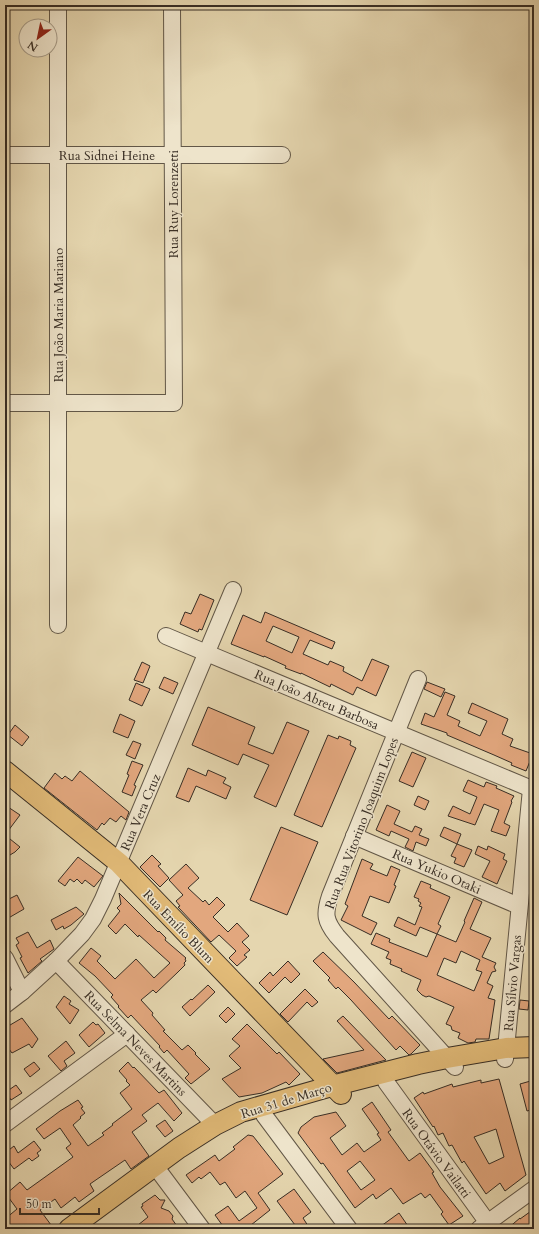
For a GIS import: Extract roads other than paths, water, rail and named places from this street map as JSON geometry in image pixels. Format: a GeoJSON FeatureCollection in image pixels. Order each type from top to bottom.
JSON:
{"type":"FeatureCollection","features":[{"type":"Feature","properties":{"kind":"main road","name":"Rua Emílio Blum"},"geometry":{"type":"LineString","coordinates":[[5,771],[119,863],[336,1090]]}},
{"type":"Feature","properties":{"kind":"main road","name":"Rua 31 de Março"},"geometry":{"type":"LineString","coordinates":[[68,1229],[179,1148],[215,1125],[247,1110],[451,1062],[505,1054],[534,1047]]}},
{"type":"Feature","properties":{"kind":"main road","name":"Rua 31 de Março"},"geometry":{"type":"LineString","coordinates":[[505,1054],[534,1057]]}},
{"type":"Feature","properties":{"kind":"main road","name":"Rua 31 de Março"},"geometry":{"type":"LineString","coordinates":[[87,1229],[161,1174],[224,1132],[251,1119],[336,1090],[386,1082],[451,1062]]}},
{"type":"Feature","properties":{"kind":"street","name":"Rua João Maria Mariano"},"geometry":{"type":"LineString","coordinates":[[58,5],[58,625]]}},
{"type":"Feature","properties":{"kind":"street","name":"Rua Ruy Lorenzetti"},"geometry":{"type":"LineString","coordinates":[[58,403],[174,403],[172,5]]}},
{"type":"Feature","properties":{"kind":"street","name":"Rua Sidnei Heine"},"geometry":{"type":"LineString","coordinates":[[5,155],[282,154]]}},
{"type":"Feature","properties":{"kind":"street"},"geometry":{"type":"LineString","coordinates":[[5,403],[58,403]]}},
{"type":"Feature","properties":{"kind":"street","name":"Rua Vera Cruz"},"geometry":{"type":"LineString","coordinates":[[5,1005],[22,992],[56,961],[94,919],[119,863],[233,590]]}},
{"type":"Feature","properties":{"kind":"street","name":"Rua João Abreu Barbosa"},"geometry":{"type":"LineString","coordinates":[[166,636],[532,789]]}},
{"type":"Feature","properties":{"kind":"street","name":"Rua Rua Vitorino Joaquim Lopes"},"geometry":{"type":"LineString","coordinates":[[418,679],[326,907],[326,918],[330,927],[451,1062]]}},
{"type":"Feature","properties":{"kind":"street","name":"Rua Sílvio Vargas"},"geometry":{"type":"LineString","coordinates":[[505,1054],[532,789]]}},
{"type":"Feature","properties":{"kind":"street","name":"Rua Yukio Otaki"},"geometry":{"type":"LineString","coordinates":[[354,836],[519,906]]}},
{"type":"Feature","properties":{"kind":"street"},"geometry":{"type":"LineString","coordinates":[[5,958],[22,992]]}},
{"type":"Feature","properties":{"kind":"street","name":"Rua Selma Neves Martins"},"geometry":{"type":"LineString","coordinates":[[56,961],[215,1125]]}},
{"type":"Feature","properties":{"kind":"street"},"geometry":{"type":"LineString","coordinates":[[5,1124],[127,1034]]}},
{"type":"Feature","properties":{"kind":"street","name":"Rua Otávio Vailatti"},"geometry":{"type":"LineString","coordinates":[[386,1082],[483,1226]]}},
{"type":"Feature","properties":{"kind":"street"},"geometry":{"type":"LineString","coordinates":[[264,1115],[348,1229]]}},
{"type":"Feature","properties":{"kind":"street"},"geometry":{"type":"LineString","coordinates":[[161,1174],[202,1229]]}},
{"type":"Feature","properties":{"kind":"street"},"geometry":{"type":"LineString","coordinates":[[483,1226],[534,1189]]}}]}
